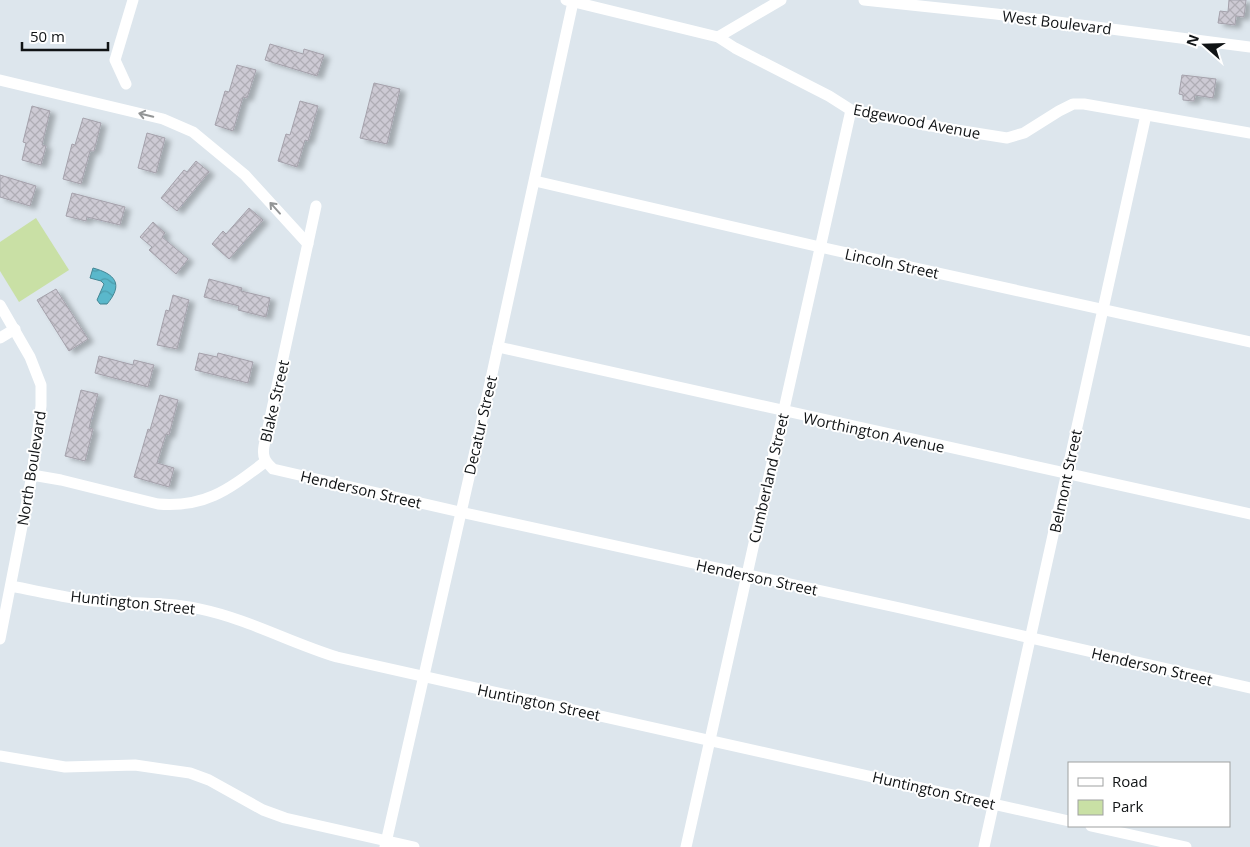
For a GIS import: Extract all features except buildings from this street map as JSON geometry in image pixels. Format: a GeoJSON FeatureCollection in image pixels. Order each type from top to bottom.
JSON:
{"type":"FeatureCollection","features":[{"type":"Feature","properties":{"kind":"street"},"geometry":{"type":"LineString","coordinates":[[126,84],[115,60],[134,0]]}},
{"type":"Feature","properties":{"kind":"street"},"geometry":{"type":"LineString","coordinates":[[718,37],[782,0]]}},
{"type":"Feature","properties":{"kind":"street","name":"West Boulevard"},"geometry":{"type":"LineString","coordinates":[[864,0],[947,5],[1250,47]]}},
{"type":"Feature","properties":{"kind":"street","name":"Edgewood Avenue"},"geometry":{"type":"LineString","coordinates":[[570,1],[718,37],[735,48],[830,96],[850,110],[925,125],[1007,138],[1024,133],[1073,104],[1250,133]]}},
{"type":"Feature","properties":{"kind":"street","name":"Decatur Street"},"geometry":{"type":"LineString","coordinates":[[386,844],[498,348],[570,1]]}},
{"type":"Feature","properties":{"kind":"street"},"geometry":{"type":"LineString","coordinates":[[0,80],[163,119],[193,132],[246,175],[308,244]]}},
{"type":"Feature","properties":{"kind":"street","name":"Cumberland Street"},"geometry":{"type":"LineString","coordinates":[[686,847],[850,110]]}},
{"type":"Feature","properties":{"kind":"street","name":"Belmont Street"},"geometry":{"type":"LineString","coordinates":[[984,847],[1146,115]]}},
{"type":"Feature","properties":{"kind":"street","name":"Lincoln Street"},"geometry":{"type":"LineString","coordinates":[[534,181],[820,247],[1250,342]]}},
{"type":"Feature","properties":{"kind":"street","name":"Blake Street"},"geometry":{"type":"LineString","coordinates":[[32,475],[158,504],[173,505],[200,501],[217,495],[232,487],[265,462],[262,455],[316,206]]}},
{"type":"Feature","properties":{"kind":"street","name":"North Boulevard"},"geometry":{"type":"LineString","coordinates":[[0,305],[30,357],[41,385],[40,423],[32,475],[0,639]]}},
{"type":"Feature","properties":{"kind":"street"},"geometry":{"type":"LineString","coordinates":[[0,338],[15,329]]}},
{"type":"Feature","properties":{"kind":"street","name":"Worthington Avenue"},"geometry":{"type":"LineString","coordinates":[[498,348],[1250,514]]}},
{"type":"Feature","properties":{"kind":"street","name":"Henderson Street"},"geometry":{"type":"LineString","coordinates":[[265,462],[273,469],[460,512],[900,608],[1250,688]]}},
{"type":"Feature","properties":{"kind":"street","name":"Huntington Street"},"geometry":{"type":"LineString","coordinates":[[11,586],[94,601],[142,602],[200,608],[237,619],[318,652],[1068,821]]}},
{"type":"Feature","properties":{"kind":"street"},"geometry":{"type":"LineString","coordinates":[[0,756],[65,766],[135,764],[190,773],[209,780],[263,810],[285,818],[386,844],[414,847]]}},
{"type":"Feature","properties":{"kind":"street"},"geometry":{"type":"LineString","coordinates":[[1096,827],[1186,847]]}},
{"type":"Feature","properties":{"kind":"green space"},"geometry":{"type":"Polygon","coordinates":[[[36,218],[69,270],[19,302],[0,271],[0,242],[36,218]]]}},
{"type":"Feature","properties":{"kind":"water"},"geometry":{"type":"Polygon","coordinates":[[[93,268],[107,273],[115,281],[115,291],[107,304],[100,304],[97,300],[104,284],[101,281],[90,278],[93,268]]]}}]}
